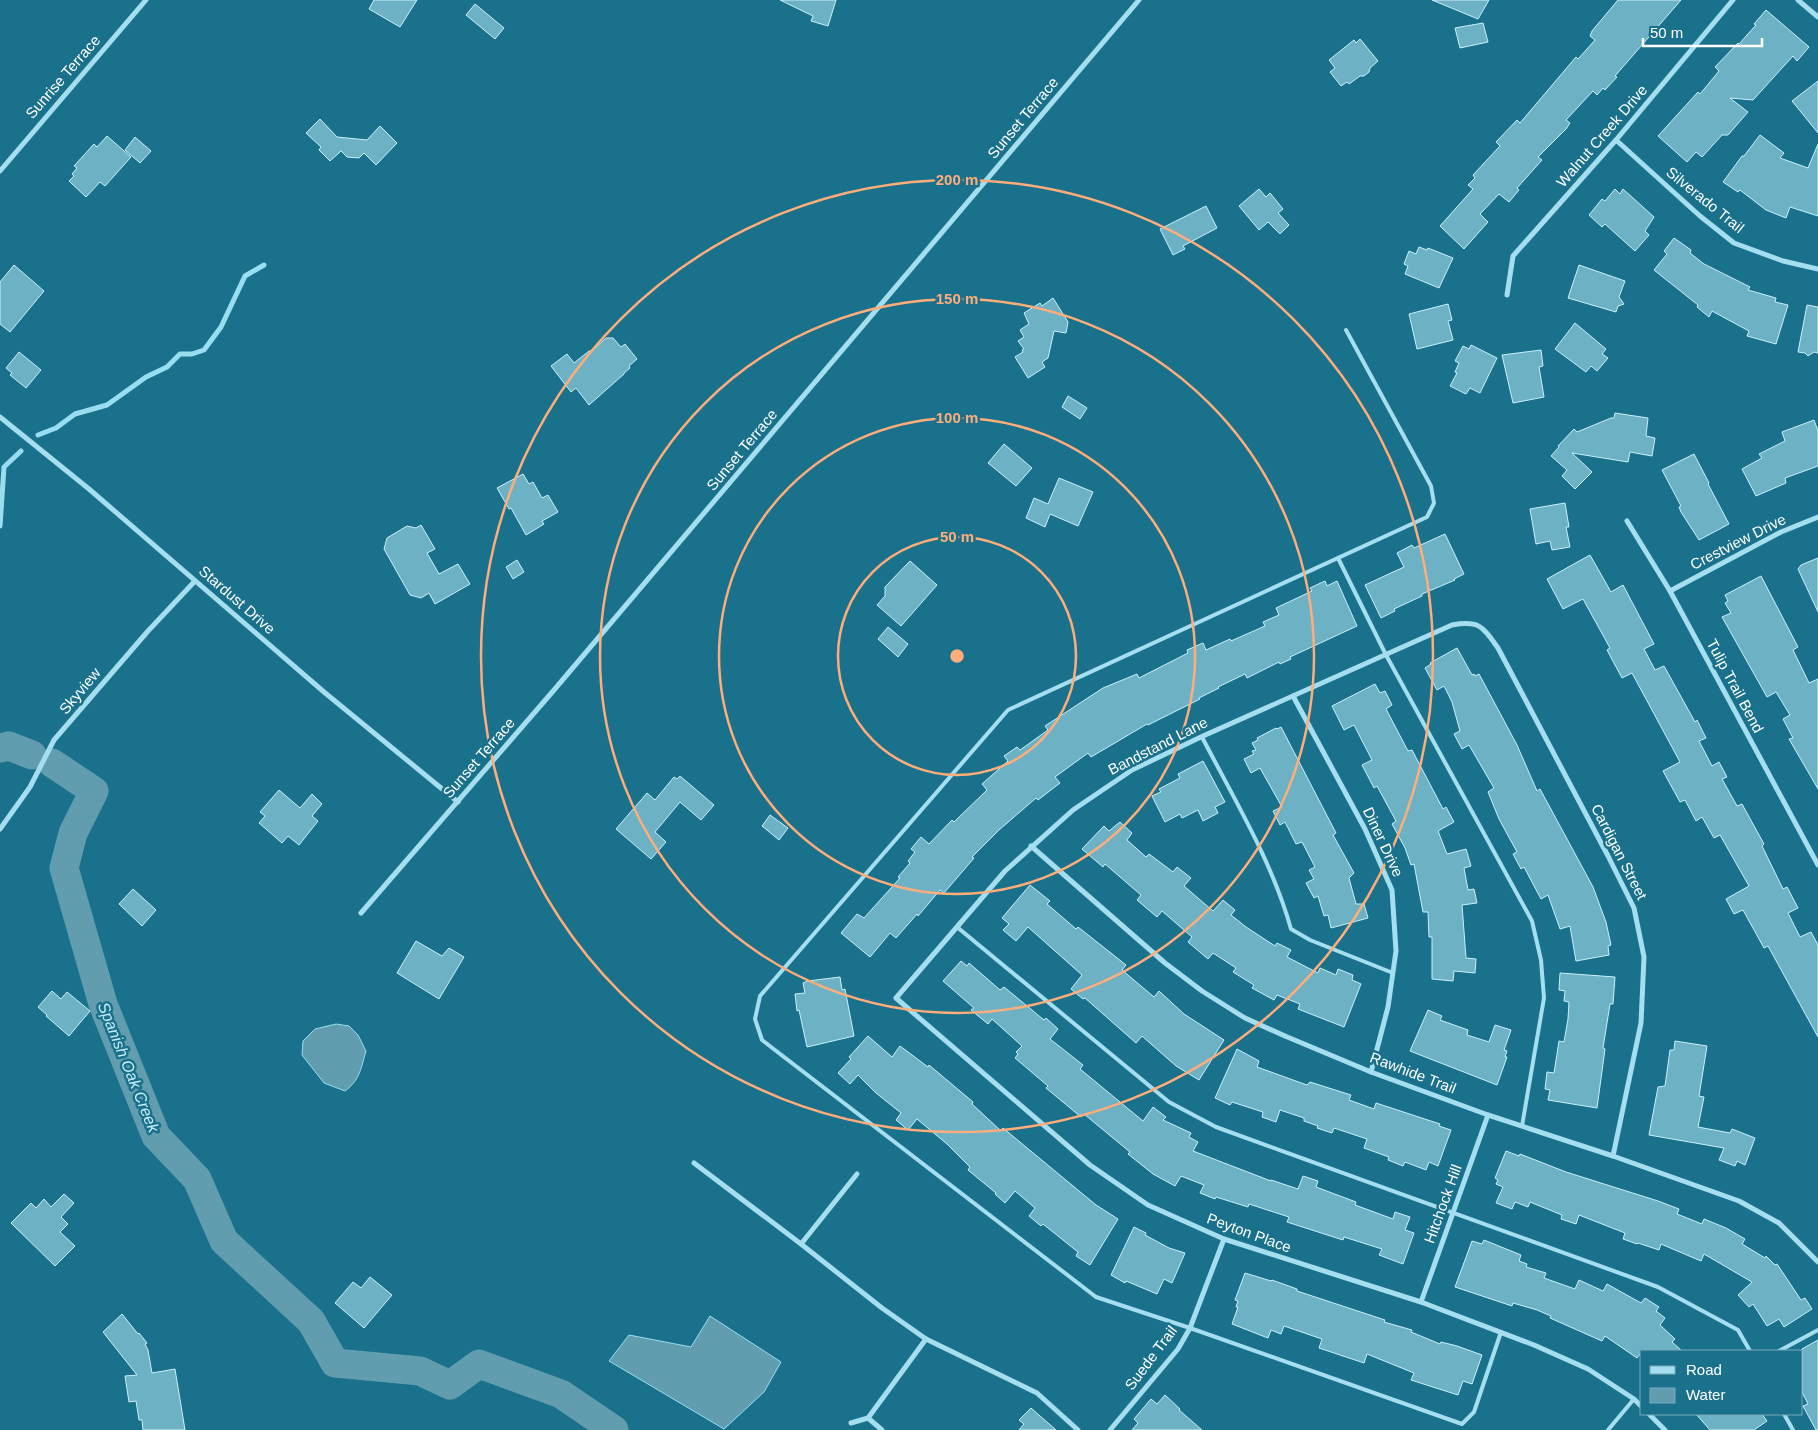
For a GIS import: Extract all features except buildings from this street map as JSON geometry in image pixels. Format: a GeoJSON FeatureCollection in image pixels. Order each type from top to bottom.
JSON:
{"type":"FeatureCollection","features":[{"type":"Feature","properties":{"kind":"street","name":"Sunrise Terrace"},"geometry":{"type":"LineString","coordinates":[[0,170],[146,0]]}},
{"type":"Feature","properties":{"kind":"street","name":"Sunset Terrace"},"geometry":{"type":"LineString","coordinates":[[361,912],[458,802],[1139,0]]}},
{"type":"Feature","properties":{"kind":"street","name":"Walnut Creek Drive"},"geometry":{"type":"LineString","coordinates":[[1507,295],[1512,256],[1616,140],[1733,0]]}},
{"type":"Feature","properties":{"kind":"street"},"geometry":{"type":"LineString","coordinates":[[1798,0],[1818,17]]}},
{"type":"Feature","properties":{"kind":"street","name":"Silverado Trail"},"geometry":{"type":"LineString","coordinates":[[1616,140],[1700,216],[1734,243],[1783,262],[1818,269]]}},
{"type":"Feature","properties":{"kind":"street","name":"Stardust Drive"},"geometry":{"type":"LineString","coordinates":[[0,417],[89,489],[324,692],[458,802]]}},
{"type":"Feature","properties":{"kind":"street","name":"Crestview Drive"},"geometry":{"type":"LineString","coordinates":[[1670,592],[1782,532],[1818,517]]}},
{"type":"Feature","properties":{"kind":"street","name":"Tulip Trail Bend"},"geometry":{"type":"LineString","coordinates":[[1627,521],[1670,592],[1818,865]]}},
{"type":"Feature","properties":{"kind":"street","name":"Skyview"},"geometry":{"type":"LineString","coordinates":[[0,829],[30,788],[54,740],[148,631],[195,581]]}},
{"type":"Feature","properties":{"kind":"street","name":"Bandstand Lane"},"geometry":{"type":"LineString","coordinates":[[896,998],[1005,871],[1073,810],[1132,770],[1452,625],[1468,622]]}},
{"type":"Feature","properties":{"kind":"street","name":"Cardigan Street"},"geometry":{"type":"LineString","coordinates":[[1468,622],[1484,628],[1498,648],[1634,908],[1644,957],[1641,1022],[1613,1156]]}},
{"type":"Feature","properties":{"kind":"street","name":"Diner Drive"},"geometry":{"type":"LineString","coordinates":[[1293,696],[1365,829],[1392,890],[1396,951],[1388,1007],[1371,1072]]}},
{"type":"Feature","properties":{"kind":"street","name":"Rawhide Trail"},"geometry":{"type":"LineString","coordinates":[[1031,846],[1165,963],[1202,992],[1245,1018],[1371,1072],[1488,1115],[1613,1156],[1739,1201],[1779,1223],[1818,1262]]}},
{"type":"Feature","properties":{"kind":"street","name":"Peyton Place"},"geometry":{"type":"LineString","coordinates":[[896,998],[1090,1165],[1148,1205],[1224,1239],[1421,1302],[1534,1345],[1588,1369],[1634,1399],[1640,1405]]}},
{"type":"Feature","properties":{"kind":"street","name":"Hitchock Hill"},"geometry":{"type":"LineString","coordinates":[[1421,1302],[1488,1115]]}},
{"type":"Feature","properties":{"kind":"street"},"geometry":{"type":"LineString","coordinates":[[694,1163],[882,1308],[926,1339],[1037,1393],[1078,1430]]}},
{"type":"Feature","properties":{"kind":"street"},"geometry":{"type":"LineString","coordinates":[[801,1244],[857,1174]]}},
{"type":"Feature","properties":{"kind":"street","name":"Suede Trail"},"geometry":{"type":"LineString","coordinates":[[1110,1430],[1178,1349],[1190,1328],[1224,1239]]}},
{"type":"Feature","properties":{"kind":"street"},"geometry":{"type":"LineString","coordinates":[[852,1422],[868,1418],[926,1339]]}},
{"type":"Feature","properties":{"kind":"street"},"geometry":{"type":"LineString","coordinates":[[1649,1415],[1665,1430]]}},
{"type":"Feature","properties":{"kind":"street"},"geometry":{"type":"LineString","coordinates":[[868,1418],[882,1430]]}},
{"type":"Feature","properties":{"kind":"lane"},"geometry":{"type":"LineString","coordinates":[[1346,330],[1431,486],[1434,503],[1427,517],[1008,710],[760,996],[755,1019],[762,1040],[1096,1297],[1190,1328],[1462,1424],[1474,1412],[1501,1332]]}},
{"type":"Feature","properties":{"kind":"lane"},"geometry":{"type":"LineString","coordinates":[[1338,558],[1386,655],[1532,921],[1541,960],[1544,998],[1522,1126]]}},
{"type":"Feature","properties":{"kind":"lane"},"geometry":{"type":"LineString","coordinates":[[1202,737],[1261,852],[1292,928],[1310,940],[1393,974]]}},
{"type":"Feature","properties":{"kind":"lane"},"geometry":{"type":"LineString","coordinates":[[957,926],[1168,1102],[1216,1126],[1658,1287],[1738,1330],[1749,1350]]}},
{"type":"Feature","properties":{"kind":"lane"},"geometry":{"type":"LineString","coordinates":[[1781,1350],[1818,1330]]}},
{"type":"Feature","properties":{"kind":"lane"},"geometry":{"type":"LineString","coordinates":[[1608,1430],[1634,1399]]}},
{"type":"Feature","properties":{"kind":"lane"},"geometry":{"type":"LineString","coordinates":[[1785,1415],[1793,1430]]}},
{"type":"Feature","properties":{"kind":"water"},"geometry":{"type":"Polygon","coordinates":[[[336,1024],[349,1026],[358,1035],[366,1051],[357,1078],[345,1091],[324,1083],[302,1055],[303,1041],[315,1029],[336,1024]]]}},
{"type":"Feature","properties":{"kind":"water"},"geometry":{"type":"Polygon","coordinates":[[[710,1316],[781,1362],[764,1392],[724,1429],[609,1361],[629,1335],[691,1347],[710,1316]]]}},
{"type":"Feature","properties":{"kind":"waterway"},"geometry":{"type":"LineString","coordinates":[[38,435],[56,428],[75,414],[107,405],[146,377],[167,367],[180,354],[192,354],[204,350],[221,327],[245,276],[264,265]]}},
{"type":"Feature","properties":{"kind":"waterway"},"geometry":{"type":"LineString","coordinates":[[0,526],[4,467],[21,451]]}},
{"type":"Feature","properties":{"kind":"waterway","name":"Spanish Oak Creek"},"geometry":{"type":"LineString","coordinates":[[0,748],[9,746],[32,755]]}},
{"type":"Feature","properties":{"kind":"waterway","name":"Spanish Oak Creek"},"geometry":{"type":"LineString","coordinates":[[52,763],[94,791],[73,833],[64,868],[103,1004],[156,1136],[197,1179],[224,1241],[311,1321],[335,1363],[420,1371],[450,1385],[479,1364],[561,1394],[614,1430]]}}]}
